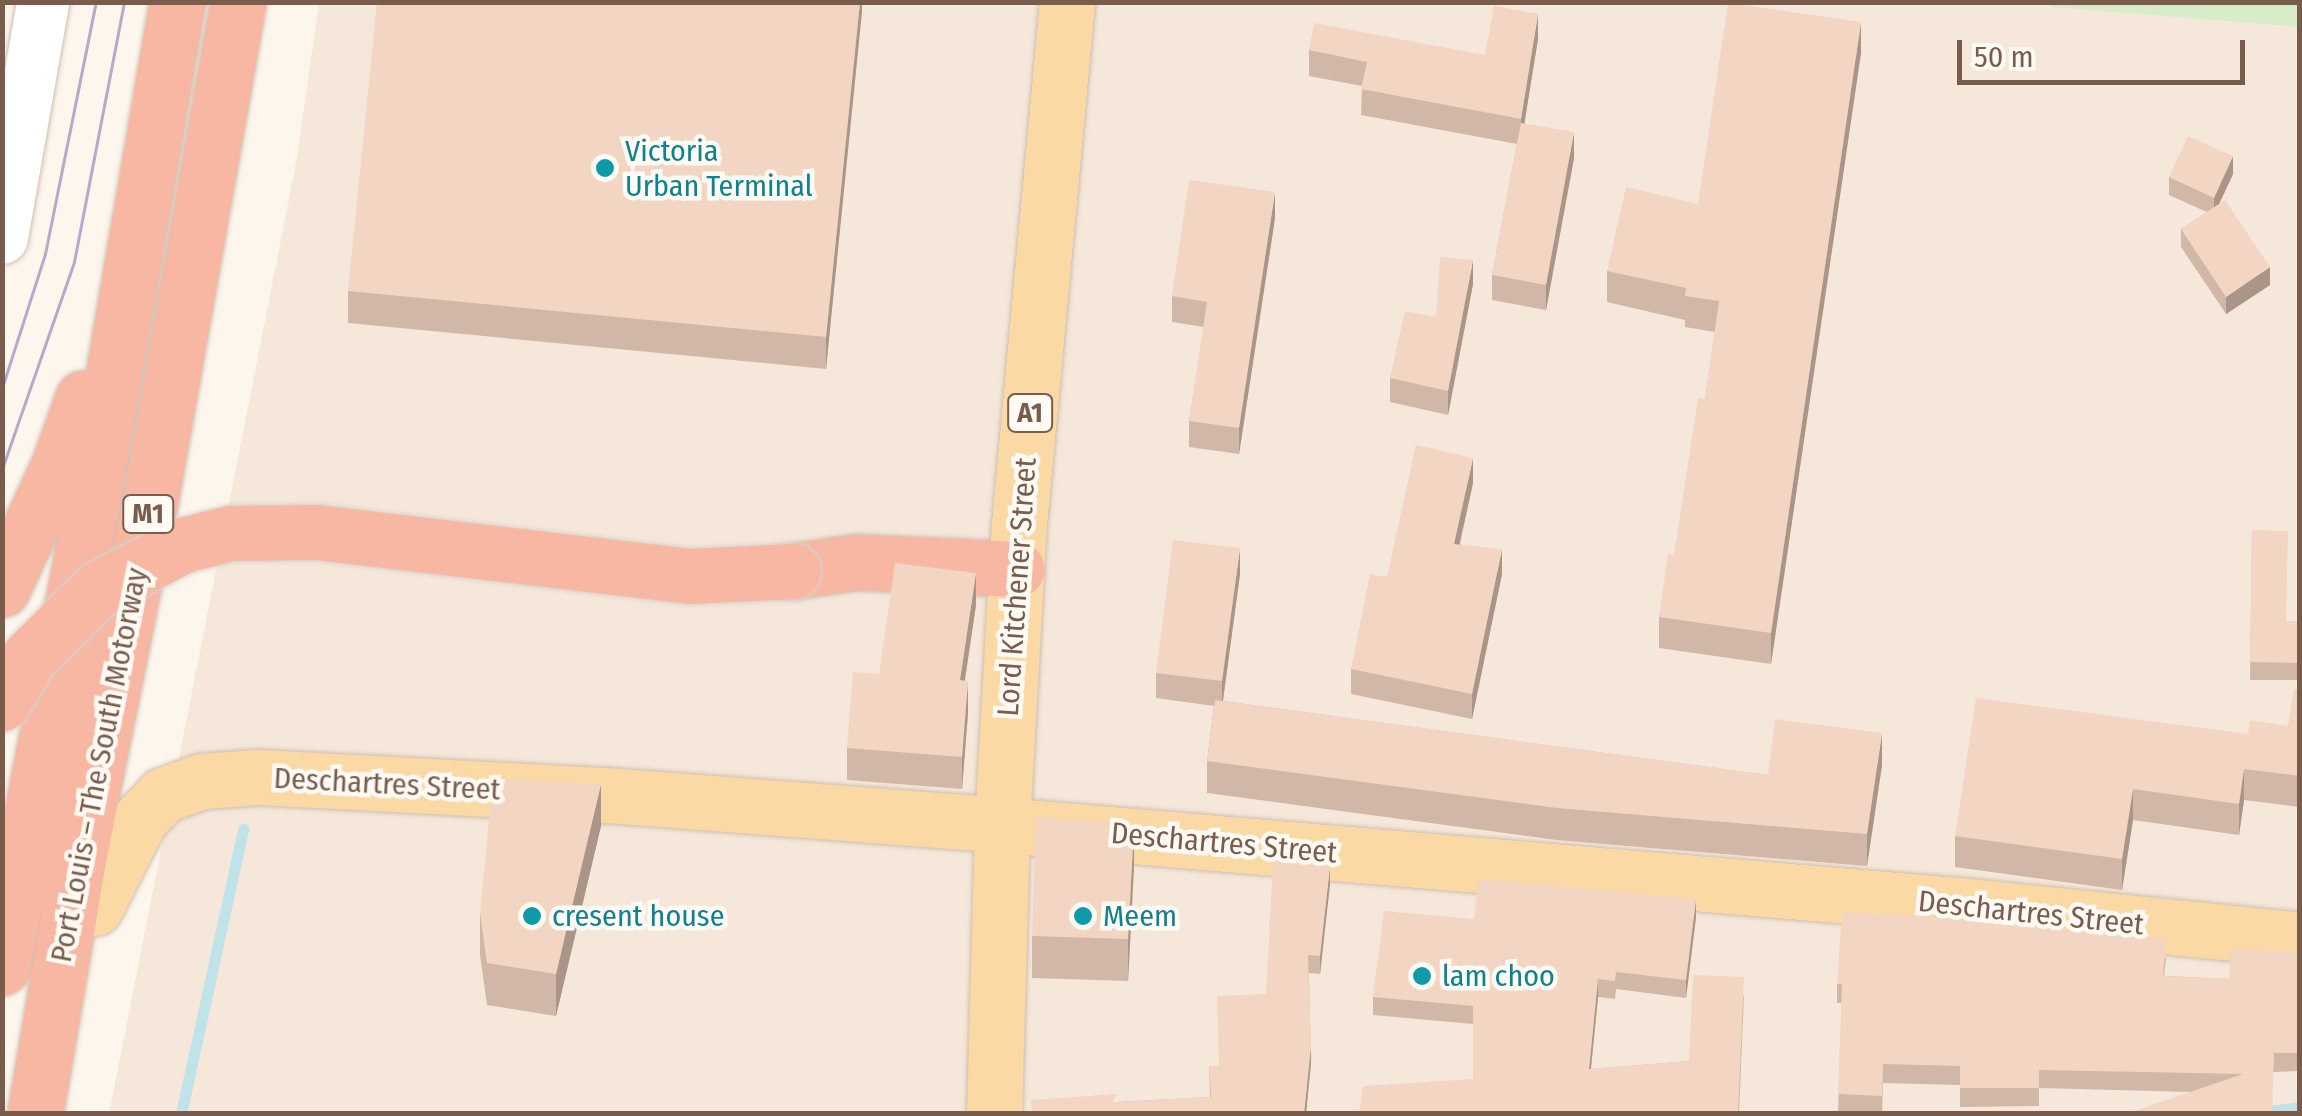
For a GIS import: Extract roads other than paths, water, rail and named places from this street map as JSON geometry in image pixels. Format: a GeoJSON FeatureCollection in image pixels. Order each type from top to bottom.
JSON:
{"type":"FeatureCollection","features":[{"type":"Feature","properties":{"kind":"highway","name":"Port Louis – The South Motorway"},"geometry":{"type":"LineString","coordinates":[[2,967],[85,541],[177,2]]}},
{"type":"Feature","properties":{"kind":"highway","name":"Port Louis – The South Motorway"},"geometry":{"type":"LineString","coordinates":[[35,1114],[79,854],[150,501],[238,2]]}},
{"type":"Feature","properties":{"kind":"highway"},"geometry":{"type":"LineString","coordinates":[[2,589],[59,465],[132,256]]}},
{"type":"Feature","properties":{"kind":"highway"},"geometry":{"type":"LineString","coordinates":[[65,1114],[95,908],[177,473],[186,289]]}},
{"type":"Feature","properties":{"kind":"highway"},"geometry":{"type":"LineString","coordinates":[[2,703],[30,656],[98,589],[183,544],[230,534],[316,532],[690,576],[856,562],[1018,569]]}},
{"type":"Feature","properties":{"kind":"main road","name":"Lord Kitchener Street"},"geometry":{"type":"LineString","coordinates":[[994,1114],[1002,825],[1018,569],[1067,2]]}},
{"type":"Feature","properties":{"kind":"main road","name":"Deschartres Street"},"geometry":{"type":"LineString","coordinates":[[95,908],[140,819],[163,795],[202,781],[258,777],[606,795],[1002,825],[1957,905],[2300,940]]}},
{"type":"Feature","properties":{"kind":"street"},"geometry":{"type":"LineString","coordinates":[[2,238],[43,2]]}},
{"type":"Feature","properties":{"kind":"waterway"},"geometry":{"type":"LineString","coordinates":[[181,1114],[243,829]]}},
{"type":"Feature","properties":{"kind":"waterway"},"geometry":{"type":"LineString","coordinates":[[2247,1114],[2300,1107]]}},
{"type":"Feature","properties":{"kind":"tram line"},"geometry":{"type":"LineString","coordinates":[[2,388],[45,254],[96,2]]}},
{"type":"Feature","properties":{"kind":"tram line"},"geometry":{"type":"LineString","coordinates":[[2,469],[74,262],[124,2]]}},
{"type":"Feature","properties":{"kind":"place","name":"Victoria Urban Terminal"},"geometry":{"type":"Point","coordinates":[605,168]}},
{"type":"Feature","properties":{"kind":"place","name":"cresent house"},"geometry":{"type":"Point","coordinates":[532,916]}},
{"type":"Feature","properties":{"kind":"place","name":"Meem"},"geometry":{"type":"Point","coordinates":[1083,916]}},
{"type":"Feature","properties":{"kind":"place","name":"lam choo"},"geometry":{"type":"Point","coordinates":[1422,976]}}]}
